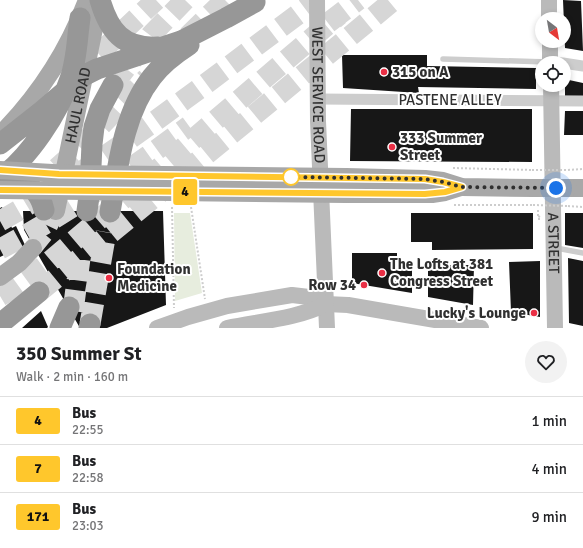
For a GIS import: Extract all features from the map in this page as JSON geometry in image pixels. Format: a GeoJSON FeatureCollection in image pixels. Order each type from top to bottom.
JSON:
{"type":"FeatureCollection","features":[{"type":"Feature","properties":{"kind":"highway"},"geometry":{"type":"LineString","coordinates":[[100,0],[110,26],[126,41],[143,47],[170,45]]}},
{"type":"Feature","properties":{"kind":"highway"},"geometry":{"type":"LineString","coordinates":[[0,144],[85,75],[106,66],[170,45],[222,21],[256,1]]}},
{"type":"Feature","properties":{"kind":"highway"},"geometry":{"type":"LineString","coordinates":[[110,212],[124,138],[134,109],[144,88],[162,66],[171,58],[200,37],[256,1]]}},
{"type":"Feature","properties":{"kind":"highway"},"geometry":{"type":"LineString","coordinates":[[0,178],[37,140],[54,114],[70,79],[83,9]]}},
{"type":"Feature","properties":{"kind":"highway"},"geometry":{"type":"LineString","coordinates":[[87,211],[94,127],[100,109],[113,85]]}},
{"type":"Feature","properties":{"kind":"highway"},"geometry":{"type":"LineString","coordinates":[[0,182],[14,181],[30,186],[50,210]]}},
{"type":"Feature","properties":{"kind":"highway"},"geometry":{"type":"LineString","coordinates":[[0,312],[37,290],[0,324]]}},
{"type":"Feature","properties":{"kind":"highway"},"geometry":{"type":"LineString","coordinates":[[60,328],[78,320]]}},
{"type":"Feature","properties":{"kind":"main road","name":"HAUL ROAD"},"geometry":{"type":"LineString","coordinates":[[50,210],[85,75],[100,0]]}},
{"type":"Feature","properties":{"kind":"main road","name":"WEST SERVICE ROAD"},"geometry":{"type":"LineString","coordinates":[[317,0],[318,99],[327,328]]}},
{"type":"Feature","properties":{"kind":"main road"},"geometry":{"type":"LineString","coordinates":[[549,0],[550,12]]}},
{"type":"Feature","properties":{"kind":"main road","name":"HAUL ROAD"},"geometry":{"type":"LineString","coordinates":[[0,136],[43,85],[66,48],[83,9]]}},
{"type":"Feature","properties":{"kind":"main road","name":"A STREET"},"geometry":{"type":"LineString","coordinates":[[551,93],[555,328]]}},
{"type":"Feature","properties":{"kind":"main road"},"geometry":{"type":"LineString","coordinates":[[0,170],[59,174],[346,186]]}},
{"type":"Feature","properties":{"kind":"main road"},"geometry":{"type":"LineString","coordinates":[[0,190],[346,186],[425,179],[462,187],[576,188]]}},
{"type":"Feature","properties":{"kind":"main road"},"geometry":{"type":"LineString","coordinates":[[0,277],[19,263],[34,248]]}},
{"type":"Feature","properties":{"kind":"main road"},"geometry":{"type":"LineString","coordinates":[[157,328],[227,306],[270,298],[300,296],[309,297],[326,304],[348,305],[433,324],[481,328]]}},
{"type":"Feature","properties":{"kind":"main road"},"geometry":{"type":"LineString","coordinates":[[227,328],[298,315],[312,311],[326,304]]}},
{"type":"Feature","properties":{"kind":"street"},"geometry":{"type":"LineString","coordinates":[[571,64],[583,66]]}},
{"type":"Feature","properties":{"kind":"street","name":"PASTENE ALLEY"},"geometry":{"type":"LineString","coordinates":[[318,99],[551,93],[583,101]]}},
{"type":"Feature","properties":{"kind":"lane"},"geometry":{"type":"LineString","coordinates":[[443,58],[535,61]]}},
{"type":"Feature","properties":{"kind":"lane"},"geometry":{"type":"LineString","coordinates":[[554,248],[583,253]]}},
{"type":"Feature","properties":{"kind":"path"},"geometry":{"type":"LineString","coordinates":[[532,188],[568,170],[583,169]]}},
{"type":"Feature","properties":{"kind":"path"},"geometry":{"type":"LineString","coordinates":[[532,188],[568,206],[583,207]]}},
{"type":"Feature","properties":{"kind":"path"},"geometry":{"type":"LineString","coordinates":[[172,207],[174,312]]}},
{"type":"Feature","properties":{"kind":"path"},"geometry":{"type":"LineString","coordinates":[[191,208],[206,300]]}},
{"type":"Feature","properties":{"kind":"path"},"geometry":{"type":"LineString","coordinates":[[538,210],[538,216],[540,216],[540,219],[538,219]]}},
{"type":"Feature","properties":{"kind":"green space"},"geometry":{"type":"Polygon","coordinates":[[[174,213],[190,213],[202,293],[175,301],[174,213]]]}},
{"type":"Feature","properties":{"kind":"building"},"geometry":{"type":"Polygon","coordinates":[[[563,0],[581,1],[583,51],[565,48],[571,48],[571,12],[564,12],[563,0]]]}},
{"type":"Feature","properties":{"kind":"building"},"geometry":{"type":"Polygon","coordinates":[[[342,55],[427,55],[427,66],[535,68],[535,89],[418,87],[419,93],[343,88],[342,55]]]}},
{"type":"Feature","properties":{"kind":"building"},"geometry":{"type":"Polygon","coordinates":[[[270,61],[274,61],[274,77],[270,76],[270,61]]]}},
{"type":"Feature","properties":{"kind":"building"},"geometry":{"type":"Polygon","coordinates":[[[571,80],[583,83],[583,96],[565,96],[565,92],[571,92],[571,80]]]}},
{"type":"Feature","properties":{"kind":"building"},"geometry":{"type":"Polygon","coordinates":[[[351,109],[532,109],[532,162],[350,161],[351,109]]]}},
{"type":"Feature","properties":{"kind":"building"},"geometry":{"type":"Polygon","coordinates":[[[565,111],[583,111],[583,135],[564,135],[565,111]]]}},
{"type":"Feature","properties":{"kind":"building"},"geometry":{"type":"Polygon","coordinates":[[[2,207],[12,228],[16,226],[25,245],[0,257],[0,208],[2,207]]]}},
{"type":"Feature","properties":{"kind":"building","name":"Foundation Medicine"},"geometry":{"type":"Polygon","coordinates":[[[23,211],[163,211],[166,305],[107,328],[80,328],[24,230],[23,211]]]}},
{"type":"Feature","properties":{"kind":"building"},"geometry":{"type":"Polygon","coordinates":[[[411,213],[533,213],[533,249],[432,250],[432,242],[411,242],[411,213]]]}},
{"type":"Feature","properties":{"kind":"building"},"geometry":{"type":"Polygon","coordinates":[[[565,213],[583,213],[583,248],[565,245],[565,213]]]}},
{"type":"Feature","properties":{"kind":"building","name":"The Lofts at 381 Congress Street"},"geometry":{"type":"Polygon","coordinates":[[[352,253],[397,253],[397,264],[412,263],[412,293],[352,283],[352,253]]]}},
{"type":"Feature","properties":{"kind":"building"},"geometry":{"type":"Polygon","coordinates":[[[568,258],[583,261],[583,326],[569,323],[568,258]]]}},
{"type":"Feature","properties":{"kind":"building"},"geometry":{"type":"Polygon","coordinates":[[[540,261],[540,317],[511,312],[509,262],[540,261]]]}},
{"type":"Feature","properties":{"kind":"building"},"geometry":{"type":"Polygon","coordinates":[[[428,265],[474,265],[473,305],[428,297],[428,265]]]}},
{"type":"Feature","properties":{"kind":"building"},"geometry":{"type":"Polygon","coordinates":[[[41,311],[48,327],[47,328],[22,328],[41,311]]]}},
{"type":"Feature","properties":{"kind":"tunnel"},"geometry":{"type":"LineString","coordinates":[[76,75],[156,0]]}},
{"type":"Feature","properties":{"kind":"tunnel"},"geometry":{"type":"LineString","coordinates":[[113,85],[151,35],[185,0]]}},
{"type":"Feature","properties":{"kind":"tunnel"},"geometry":{"type":"LineString","coordinates":[[188,36],[225,0]]}},
{"type":"Feature","properties":{"kind":"tunnel"},"geometry":{"type":"LineString","coordinates":[[0,221],[42,197],[123,144],[317,0]]}},
{"type":"Feature","properties":{"kind":"tunnel"},"geometry":{"type":"LineString","coordinates":[[328,23],[358,0]]}},
{"type":"Feature","properties":{"kind":"tunnel"},"geometry":{"type":"LineString","coordinates":[[39,292],[394,0]]}},
{"type":"Feature","properties":{"kind":"tunnel"},"geometry":{"type":"LineString","coordinates":[[0,296],[48,263],[339,15]]}},
{"type":"Feature","properties":{"kind":"tunnel"},"geometry":{"type":"LineString","coordinates":[[57,168],[76,151],[147,78]]}},
{"type":"Feature","properties":{"kind":"tunnel"},"geometry":{"type":"LineString","coordinates":[[0,249],[73,207],[189,126]]}},
{"type":"Feature","properties":{"kind":"tunnel"},"geometry":{"type":"LineString","coordinates":[[33,248],[46,232],[56,211]]}},
{"type":"Feature","properties":{"kind":"tunnel"},"geometry":{"type":"LineString","coordinates":[[90,324],[106,232]]}},
{"type":"Feature","properties":{"kind":"tunnel"},"geometry":{"type":"LineString","coordinates":[[73,311],[81,251]]}},
{"type":"Feature","properties":{"kind":"bus line","name":"4"},"geometry":{"type":"LineString","coordinates":[[0,170],[59,174],[431,179],[462,187],[432,194],[0,190]]}},
{"type":"Feature","properties":{"kind":"place","name":"315 on A"},"geometry":{"type":"Point","coordinates":[384,72]}},
{"type":"Feature","properties":{"kind":"place","name":"333 Summer Street"},"geometry":{"type":"Point","coordinates":[392,147]}},
{"type":"Feature","properties":{"kind":"place","name":"The Lofts at 381 Congress Street"},"geometry":{"type":"Point","coordinates":[382,273]}},
{"type":"Feature","properties":{"kind":"place","name":"Foundation Medicine"},"geometry":{"type":"Point","coordinates":[109,278]}},
{"type":"Feature","properties":{"kind":"place","name":"Row 34"},"geometry":{"type":"Point","coordinates":[364,285]}},
{"type":"Feature","properties":{"kind":"place","name":"Lucky's Lounge"},"geometry":{"type":"Point","coordinates":[534,313]}},
{"type":"Feature","properties":{"kind":"route"},"geometry":{"type":"LineString","coordinates":[[291,177],[431,179],[462,187],[556,188]]}}]}
